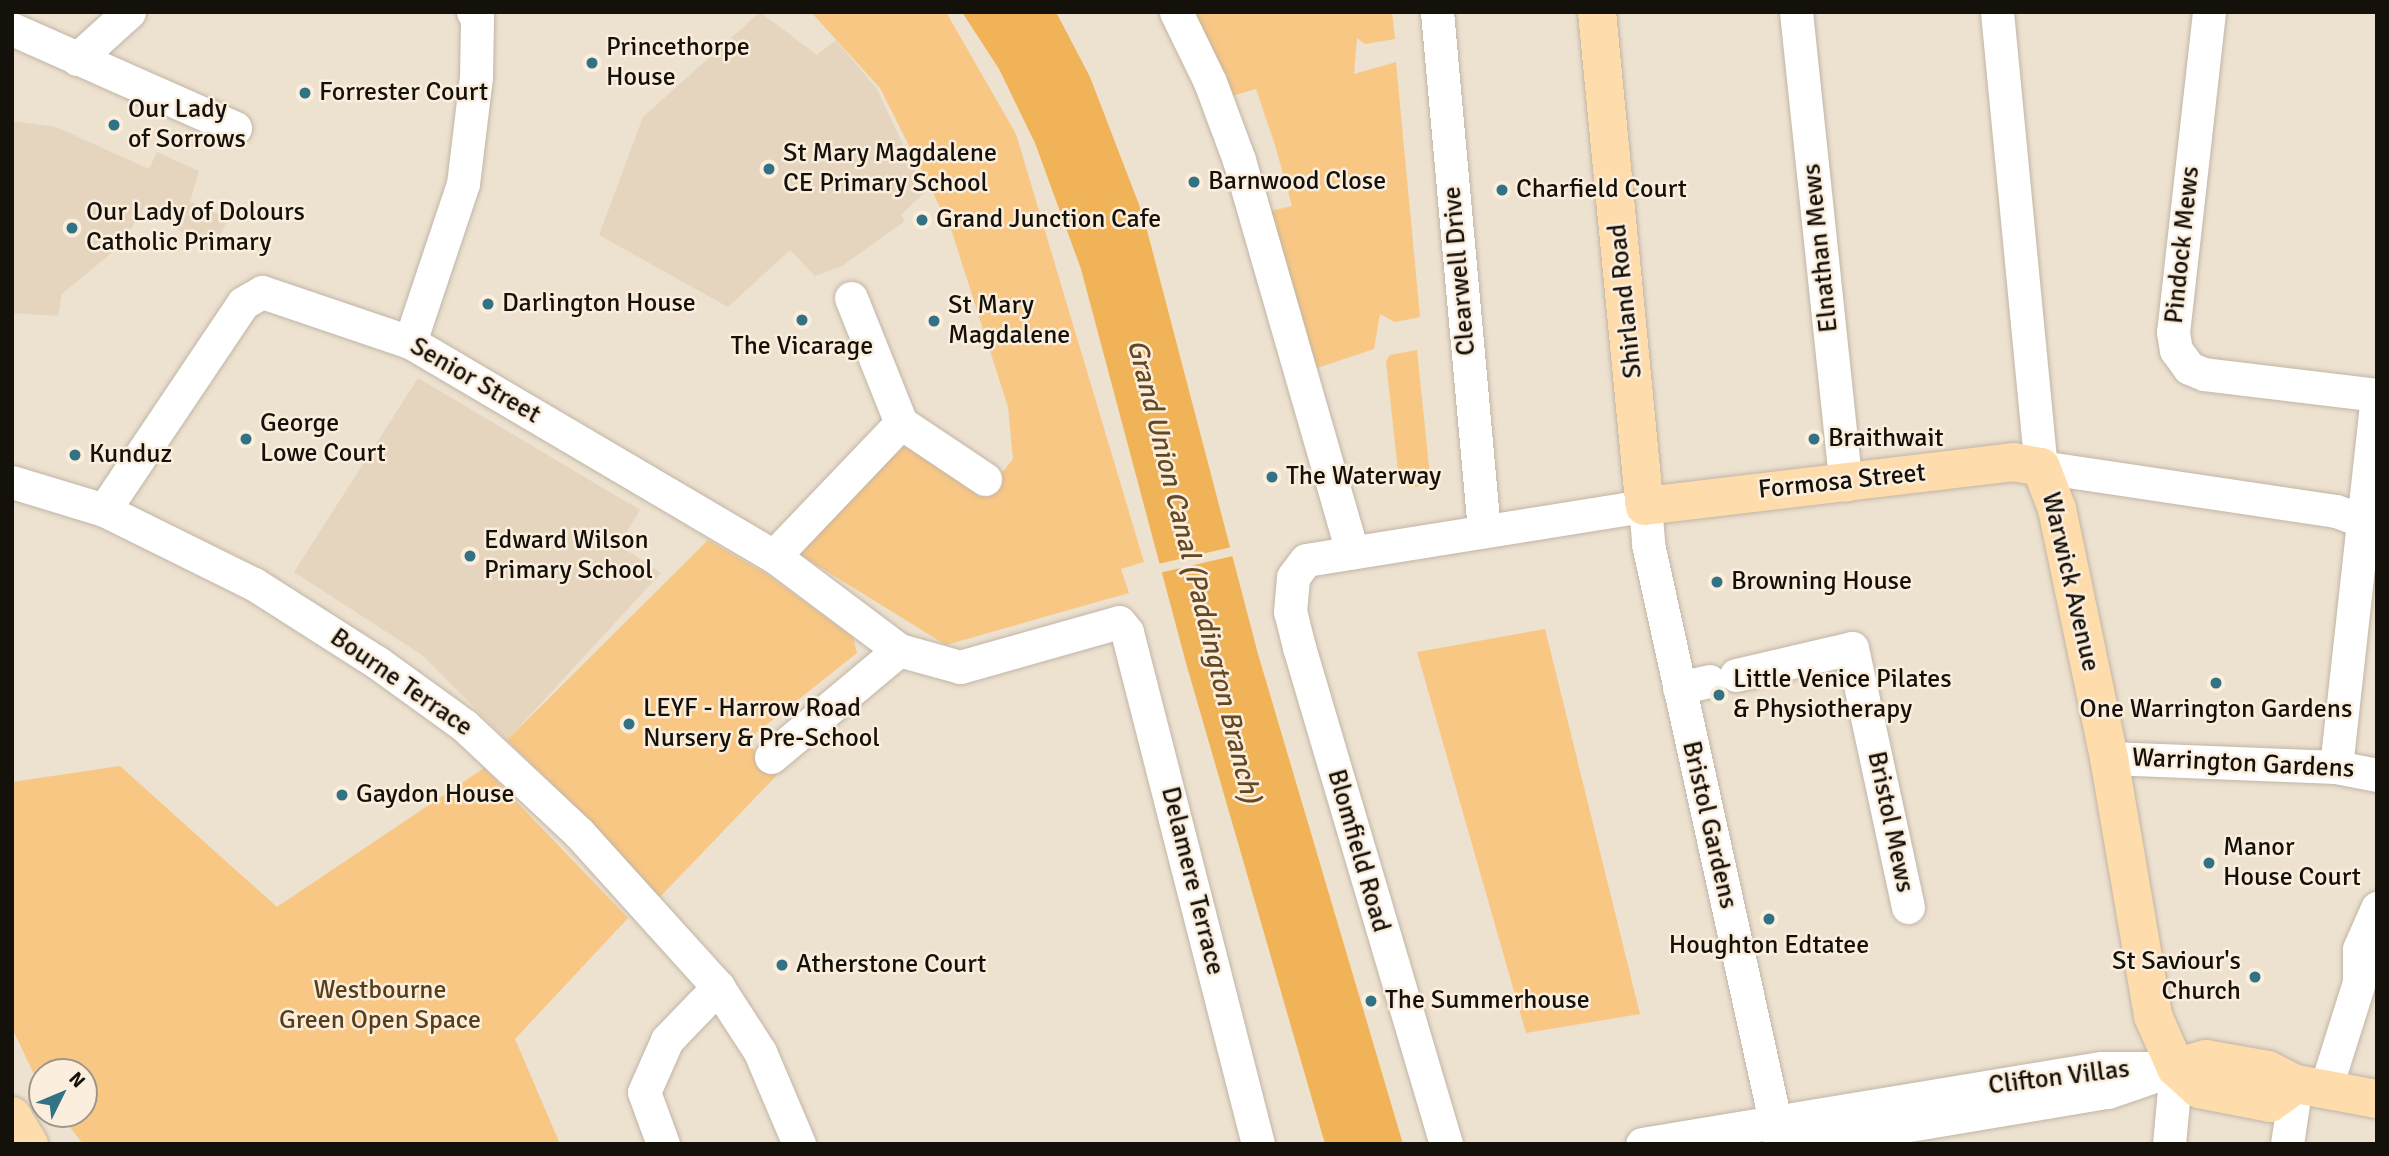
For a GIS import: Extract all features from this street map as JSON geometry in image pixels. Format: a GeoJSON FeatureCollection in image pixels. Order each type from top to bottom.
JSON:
{"type":"FeatureCollection","features":[{"type":"Feature","properties":{"kind":"main road","name":"Shirland Road"},"geometry":{"type":"LineString","coordinates":[[1597,12],[1645,506]]}},
{"type":"Feature","properties":{"kind":"main road","name":"Formosa Street"},"geometry":{"type":"LineString","coordinates":[[1645,506],[2013,462],[2041,467]]}},
{"type":"Feature","properties":{"kind":"main road","name":"Warwick Avenue"},"geometry":{"type":"LineString","coordinates":[[2041,467],[2057,509],[2109,758],[2143,972],[2153,1016],[2176,1068]]}},
{"type":"Feature","properties":{"kind":"main road"},"geometry":{"type":"LineString","coordinates":[[2176,1068],[2206,1059],[2268,1070],[2310,1087],[2377,1099]]}},
{"type":"Feature","properties":{"kind":"main road"},"geometry":{"type":"LineString","coordinates":[[12,1116],[29,1144]]}},
{"type":"Feature","properties":{"kind":"street"},"geometry":{"type":"LineString","coordinates":[[77,59],[129,12]]}},
{"type":"Feature","properties":{"kind":"street"},"geometry":{"type":"LineString","coordinates":[[410,341],[463,184],[476,77],[477,18],[473,12]]}},
{"type":"Feature","properties":{"kind":"street"},"geometry":{"type":"LineString","coordinates":[[1176,12],[1210,82],[1239,160],[1352,552]]}},
{"type":"Feature","properties":{"kind":"street","name":"Clearwell Drive"},"geometry":{"type":"LineString","coordinates":[[1437,12],[1484,530]]}},
{"type":"Feature","properties":{"kind":"street","name":"Elnathan Mews"},"geometry":{"type":"LineString","coordinates":[[1796,12],[1846,484]]}},
{"type":"Feature","properties":{"kind":"street","name":"Warwick Avenue"},"geometry":{"type":"LineString","coordinates":[[1997,12],[2041,467]]}},
{"type":"Feature","properties":{"kind":"street","name":"Pindock Mews"},"geometry":{"type":"LineString","coordinates":[[2209,12],[2173,332],[2176,350],[2189,368],[2204,374],[2377,397]]}},
{"type":"Feature","properties":{"kind":"street"},"geometry":{"type":"LineString","coordinates":[[12,29],[234,128]]}},
{"type":"Feature","properties":{"kind":"street","name":"Senior Street"},"geometry":{"type":"LineString","coordinates":[[104,510],[251,296],[262,292],[410,341],[774,556],[899,650]]}},
{"type":"Feature","properties":{"kind":"street"},"geometry":{"type":"LineString","coordinates":[[851,298],[901,423],[985,479]]}},
{"type":"Feature","properties":{"kind":"street"},"geometry":{"type":"LineString","coordinates":[[2336,766],[2370,525],[2377,397]]}},
{"type":"Feature","properties":{"kind":"street"},"geometry":{"type":"LineString","coordinates":[[774,556],[901,423]]}},
{"type":"Feature","properties":{"kind":"street","name":"Formosa Street"},"geometry":{"type":"LineString","coordinates":[[2041,467],[2336,511],[2370,525]]}},
{"type":"Feature","properties":{"kind":"street","name":"Bourne Terrace"},"geometry":{"type":"LineString","coordinates":[[12,482],[104,510],[254,584],[378,663],[465,726],[579,833],[718,987],[761,1052],[799,1144]]}},
{"type":"Feature","properties":{"kind":"street","name":"Formosa Street"},"geometry":{"type":"LineString","coordinates":[[1306,560],[1645,506]]}},
{"type":"Feature","properties":{"kind":"street","name":"Bristol Gardens"},"geometry":{"type":"LineString","coordinates":[[1645,506],[1648,544],[1708,682],[1784,1137]]}},
{"type":"Feature","properties":{"kind":"street","name":"Blomfield Road"},"geometry":{"type":"LineString","coordinates":[[1306,560],[1293,577],[1290,612],[1446,1144]]}},
{"type":"Feature","properties":{"kind":"street","name":"Delamere Terrace"},"geometry":{"type":"LineString","coordinates":[[899,650],[960,667],[1119,622],[1130,645],[1258,1144]]}},
{"type":"Feature","properties":{"kind":"street","name":"Bristol Mews"},"geometry":{"type":"LineString","coordinates":[[1708,682],[1852,648],[1908,907]]}},
{"type":"Feature","properties":{"kind":"street"},"geometry":{"type":"LineString","coordinates":[[771,757],[899,650]]}},
{"type":"Feature","properties":{"kind":"street","name":"Warrington Gardens"},"geometry":{"type":"LineString","coordinates":[[2109,758],[2336,766],[2377,775]]}},
{"type":"Feature","properties":{"kind":"street"},"geometry":{"type":"LineString","coordinates":[[2287,1144],[2358,982],[2359,949],[2377,908]]}},
{"type":"Feature","properties":{"kind":"street"},"geometry":{"type":"LineString","coordinates":[[663,1144],[644,1092],[667,1040],[718,987]]}},
{"type":"Feature","properties":{"kind":"street","name":"Clifton Villas"},"geometry":{"type":"LineString","coordinates":[[1642,1144],[1784,1137],[2102,1068],[2176,1068]]}},
{"type":"Feature","properties":{"kind":"street","name":"Warwick Avenue"},"geometry":{"type":"LineString","coordinates":[[2169,1144],[2176,1068]]}},
{"type":"Feature","properties":{"kind":"shaded area","name":"St Mary Magdalene CE Primary School"},"geometry":{"type":"Polygon","coordinates":[[[760,12],[817,55],[836,40],[877,89],[925,192],[901,215],[905,221],[842,266],[815,276],[790,250],[728,307],[599,235],[643,117],[760,12]]]}},
{"type":"Feature","properties":{"kind":"shaded area","name":"Our Lady of Dolours Catholic Primary"},"geometry":{"type":"Polygon","coordinates":[[[12,121],[56,127],[149,169],[157,152],[199,171],[190,202],[229,218],[211,252],[145,206],[121,245],[62,294],[58,316],[12,313],[12,121]]]}},
{"type":"Feature","properties":{"kind":"shaded area","name":"Edward Wilson Primary School"},"geometry":{"type":"Polygon","coordinates":[[[418,378],[640,510],[619,545],[661,573],[507,740],[422,655],[294,572],[418,378]]]}},
{"type":"Feature","properties":{"kind":"green space"},"geometry":{"type":"Polygon","coordinates":[[[811,12],[946,12],[1016,134],[1144,562],[1121,569],[1129,593],[946,645],[794,551],[900,436],[987,491],[1013,459],[1008,407],[951,229],[880,88],[811,12]]]}},
{"type":"Feature","properties":{"kind":"green space"},"geometry":{"type":"Polygon","coordinates":[[[1192,12],[1392,12],[1395,39],[1365,44],[1357,38],[1354,74],[1396,62],[1420,317],[1395,322],[1380,314],[1374,349],[1311,370],[1271,211],[1292,206],[1275,145],[1256,89],[1232,96],[1192,12]]]}},
{"type":"Feature","properties":{"kind":"green space"},"geometry":{"type":"Polygon","coordinates":[[[1417,350],[1431,486],[1408,487],[1399,480],[1386,361],[1390,355],[1417,350]]]}},
{"type":"Feature","properties":{"kind":"green space"},"geometry":{"type":"Polygon","coordinates":[[[708,540],[765,573],[853,637],[857,653],[746,741],[777,775],[658,899],[585,816],[507,740],[708,540]]]}},
{"type":"Feature","properties":{"kind":"green space"},"geometry":{"type":"Polygon","coordinates":[[[1545,629],[1640,1014],[1526,1033],[1417,652],[1545,629]]]}},
{"type":"Feature","properties":{"kind":"green space","name":"Westbourne Green Open Space"},"geometry":{"type":"Polygon","coordinates":[[[120,766],[277,907],[484,768],[628,918],[515,1039],[560,1144],[83,1144],[71,1128],[98,1128],[98,1058],[28,1058],[28,1062],[12,1028],[12,782],[120,766]]]}},
{"type":"Feature","properties":{"kind":"water","name":"Grand Union Canal (Paddington Branch)"},"geometry":{"type":"Polygon","coordinates":[[[962,12],[1056,12],[1090,77],[1143,215],[1258,654],[1403,1144],[1325,1144],[1186,663],[1081,269],[1035,143],[999,69],[962,12]]]}},
{"type":"Feature","properties":{"kind":"pier"},"geometry":{"type":"Polygon","coordinates":[[[1232,547],[1234,556],[1159,573],[1157,564],[1232,547]]]}},
{"type":"Feature","properties":{"kind":"place","name":"Princethorpe House"},"geometry":{"type":"Point","coordinates":[592,63]}},
{"type":"Feature","properties":{"kind":"place","name":"Forrester Court"},"geometry":{"type":"Point","coordinates":[305,93]}},
{"type":"Feature","properties":{"kind":"place","name":"Our Lady of Sorrows"},"geometry":{"type":"Point","coordinates":[114,125]}},
{"type":"Feature","properties":{"kind":"place","name":"St Mary Magdalene CE Primary School"},"geometry":{"type":"Point","coordinates":[769,169]}},
{"type":"Feature","properties":{"kind":"place","name":"Barnwood Close"},"geometry":{"type":"Point","coordinates":[1194,182]}},
{"type":"Feature","properties":{"kind":"place","name":"Charfield Court"},"geometry":{"type":"Point","coordinates":[1502,190]}},
{"type":"Feature","properties":{"kind":"place","name":"Grand Junction Cafe"},"geometry":{"type":"Point","coordinates":[922,220]}},
{"type":"Feature","properties":{"kind":"place","name":"Our Lady of Dolours Catholic Primary"},"geometry":{"type":"Point","coordinates":[72,228]}},
{"type":"Feature","properties":{"kind":"place","name":"Darlington House"},"geometry":{"type":"Point","coordinates":[488,304]}},
{"type":"Feature","properties":{"kind":"place","name":"The Vicarage"},"geometry":{"type":"Point","coordinates":[802,320]}},
{"type":"Feature","properties":{"kind":"place","name":"St Mary Magdalene"},"geometry":{"type":"Point","coordinates":[934,321]}},
{"type":"Feature","properties":{"kind":"place","name":"George Lowe Court"},"geometry":{"type":"Point","coordinates":[246,439]}},
{"type":"Feature","properties":{"kind":"place","name":"Braithwait"},"geometry":{"type":"Point","coordinates":[1814,439]}},
{"type":"Feature","properties":{"kind":"place","name":"Kunduz"},"geometry":{"type":"Point","coordinates":[75,455]}},
{"type":"Feature","properties":{"kind":"place","name":"The Waterway"},"geometry":{"type":"Point","coordinates":[1272,477]}},
{"type":"Feature","properties":{"kind":"place","name":"Edward Wilson Primary School"},"geometry":{"type":"Point","coordinates":[470,556]}},
{"type":"Feature","properties":{"kind":"place","name":"Browning House"},"geometry":{"type":"Point","coordinates":[1717,582]}},
{"type":"Feature","properties":{"kind":"place","name":"One Warrington Gardens"},"geometry":{"type":"Point","coordinates":[2216,683]}},
{"type":"Feature","properties":{"kind":"place","name":"Little Venice Pilates & Physiotherapy"},"geometry":{"type":"Point","coordinates":[1719,695]}},
{"type":"Feature","properties":{"kind":"place","name":"LEYF - Harrow Road Nursery & Pre-School"},"geometry":{"type":"Point","coordinates":[629,724]}},
{"type":"Feature","properties":{"kind":"place","name":"Gaydon House"},"geometry":{"type":"Point","coordinates":[342,795]}},
{"type":"Feature","properties":{"kind":"place","name":"Manor House Court"},"geometry":{"type":"Point","coordinates":[2209,863]}},
{"type":"Feature","properties":{"kind":"place","name":"Houghton Edtatee"},"geometry":{"type":"Point","coordinates":[1769,919]}},
{"type":"Feature","properties":{"kind":"place","name":"Atherstone Court"},"geometry":{"type":"Point","coordinates":[782,965]}},
{"type":"Feature","properties":{"kind":"place","name":"St Saviour's Church"},"geometry":{"type":"Point","coordinates":[2255,977]}},
{"type":"Feature","properties":{"kind":"place","name":"The Summerhouse"},"geometry":{"type":"Point","coordinates":[1371,1001]}}]}
